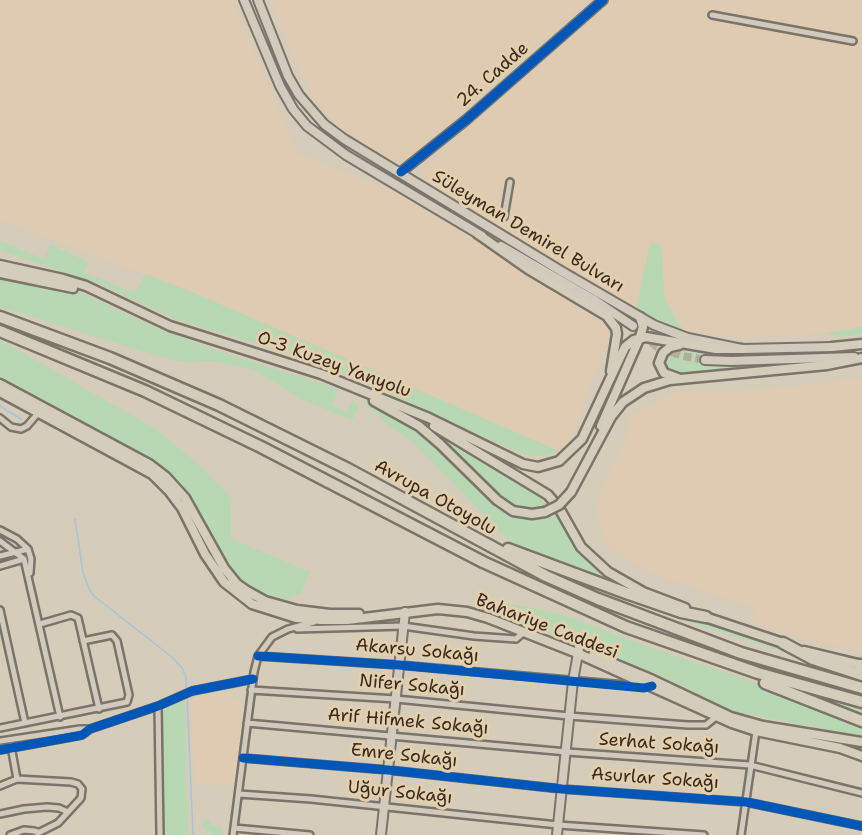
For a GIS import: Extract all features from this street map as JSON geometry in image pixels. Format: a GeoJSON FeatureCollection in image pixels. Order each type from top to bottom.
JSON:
{"type":"FeatureCollection","features":[{"type":"Feature","properties":{"kind":"highway","name":"Avrupa Otoyolu"},"geometry":{"type":"LineString","coordinates":[[0,318],[110,358],[219,405],[348,469],[546,576],[649,620],[741,653],[862,688]]}},
{"type":"Feature","properties":{"kind":"highway","name":"Avrupa Otoyolu"},"geometry":{"type":"LineString","coordinates":[[0,332],[118,379],[196,415],[483,562],[665,642]]}},
{"type":"Feature","properties":{"kind":"highway"},"geometry":{"type":"LineString","coordinates":[[434,516],[554,568],[681,612],[706,617]]}},
{"type":"Feature","properties":{"kind":"highway"},"geometry":{"type":"LineString","coordinates":[[665,642],[766,675],[862,702]]}},
{"type":"Feature","properties":{"kind":"highway"},"geometry":{"type":"LineString","coordinates":[[665,642],[690,657],[776,686],[862,721]]}},
{"type":"Feature","properties":{"kind":"highway"},"geometry":{"type":"LineString","coordinates":[[783,643],[813,659],[862,668]]}},
{"type":"Feature","properties":{"kind":"main road","name":"Süleyman Demirel Bulvarı"},"geometry":{"type":"LineString","coordinates":[[244,0],[280,87],[293,109],[307,126],[346,155],[596,301],[633,326]]}},
{"type":"Feature","properties":{"kind":"main road","name":"Süleyman Demirel Bulvarı"},"geometry":{"type":"LineString","coordinates":[[258,0],[288,76],[299,95],[324,124],[344,139],[640,317],[673,333],[742,349],[832,347]]}},
{"type":"Feature","properties":{"kind":"main road","name":"24. Cadde"},"geometry":{"type":"LineString","coordinates":[[401,172],[466,120],[603,0]]}},
{"type":"Feature","properties":{"kind":"main road"},"geometry":{"type":"LineString","coordinates":[[478,234],[528,269],[602,311],[612,321],[616,327],[617,338],[612,358],[611,378]]}},
{"type":"Feature","properties":{"kind":"main road","name":"O-3 Kuzey Yanyolu"},"geometry":{"type":"LineString","coordinates":[[0,265],[86,286],[170,326],[321,374],[398,405],[523,464],[538,467],[559,461],[575,448],[582,439],[611,378]]}},
{"type":"Feature","properties":{"kind":"main road","name":"O-3 Kuzey Yanyolu"},"geometry":{"type":"LineString","coordinates":[[0,273],[72,288],[108,302],[168,331],[355,392],[392,409],[419,426],[497,501],[513,512],[532,514],[545,512],[559,505],[571,492],[591,452]]}},
{"type":"Feature","properties":{"kind":"main road"},"geometry":{"type":"LineString","coordinates":[[591,452],[640,337],[643,327],[640,317]]}},
{"type":"Feature","properties":{"kind":"main road"},"geometry":{"type":"LineString","coordinates":[[611,378],[625,347],[640,337],[716,349],[742,349]]}},
{"type":"Feature","properties":{"kind":"main road"},"geometry":{"type":"LineString","coordinates":[[682,344],[667,349],[659,358],[659,363],[664,373],[685,380]]}},
{"type":"Feature","properties":{"kind":"main road"},"geometry":{"type":"LineString","coordinates":[[832,347],[862,346]]}},
{"type":"Feature","properties":{"kind":"main road"},"geometry":{"type":"LineString","coordinates":[[591,452],[611,417],[623,402],[634,394],[661,382],[827,365],[862,357]]}},
{"type":"Feature","properties":{"kind":"main road"},"geometry":{"type":"LineString","coordinates":[[705,360],[862,357]]}},
{"type":"Feature","properties":{"kind":"main road"},"geometry":{"type":"LineString","coordinates":[[0,384],[40,410]]}},
{"type":"Feature","properties":{"kind":"main road"},"geometry":{"type":"LineString","coordinates":[[0,392],[148,464],[166,477],[185,498],[224,568],[237,584],[265,601],[297,610],[330,614],[356,614],[436,605],[459,606],[578,650],[731,717],[763,726],[862,744]]}},
{"type":"Feature","properties":{"kind":"main road"},"geometry":{"type":"LineString","coordinates":[[398,405],[540,489],[559,508],[581,547],[614,576],[643,592],[706,617],[783,643]]}},
{"type":"Feature","properties":{"kind":"main road","name":"Bahariye Caddesi"},"geometry":{"type":"LineString","coordinates":[[40,410],[152,474],[182,508],[205,554],[224,582],[236,594],[252,604],[296,618],[321,620],[346,620],[438,609],[467,612],[578,650],[716,717],[756,731],[862,754]]}},
{"type":"Feature","properties":{"kind":"main road"},"geometry":{"type":"LineString","coordinates":[[381,835],[405,612]]}},
{"type":"Feature","properties":{"kind":"main road"},"geometry":{"type":"LineString","coordinates":[[557,835],[578,650]]}},
{"type":"Feature","properties":{"kind":"street"},"geometry":{"type":"LineString","coordinates":[[712,15],[853,40]]}},
{"type":"Feature","properties":{"kind":"street"},"geometry":{"type":"LineString","coordinates":[[504,217],[510,182]]}},
{"type":"Feature","properties":{"kind":"street"},"geometry":{"type":"LineString","coordinates":[[1,418],[11,427],[21,429],[27,426],[40,410]]}},
{"type":"Feature","properties":{"kind":"street"},"geometry":{"type":"LineString","coordinates":[[0,531],[17,538],[28,549],[31,559],[30,581]]}},
{"type":"Feature","properties":{"kind":"street"},"geometry":{"type":"LineString","coordinates":[[0,541],[24,559],[60,717]]}},
{"type":"Feature","properties":{"kind":"street"},"geometry":{"type":"LineString","coordinates":[[0,556],[28,549]]}},
{"type":"Feature","properties":{"kind":"street"},"geometry":{"type":"LineString","coordinates":[[0,566],[31,559]]}},
{"type":"Feature","properties":{"kind":"street"},"geometry":{"type":"LineString","coordinates":[[0,610],[25,723]]}},
{"type":"Feature","properties":{"kind":"street"},"geometry":{"type":"LineString","coordinates":[[40,624],[71,615],[78,618],[99,709]]}},
{"type":"Feature","properties":{"kind":"street"},"geometry":{"type":"LineString","coordinates":[[233,835],[251,690],[258,656],[272,637],[288,629],[321,620]]}},
{"type":"Feature","properties":{"kind":"street"},"geometry":{"type":"LineString","coordinates":[[288,629],[403,626],[516,639],[524,632]]}},
{"type":"Feature","properties":{"kind":"street"},"geometry":{"type":"LineString","coordinates":[[0,728],[127,702],[129,695],[117,641],[112,635],[83,641]]}},
{"type":"Feature","properties":{"kind":"street","name":"Akarsu Sokağı"},"geometry":{"type":"LineString","coordinates":[[258,656],[399,665],[644,688],[652,686]]}},
{"type":"Feature","properties":{"kind":"street"},"geometry":{"type":"LineString","coordinates":[[0,750],[82,735],[90,729],[158,706],[192,691],[253,678]]}},
{"type":"Feature","properties":{"kind":"street","name":"Nifer Sokağı"},"geometry":{"type":"LineString","coordinates":[[251,690],[396,699],[569,716],[706,726],[716,717]]}},
{"type":"Feature","properties":{"kind":"street"},"geometry":{"type":"LineString","coordinates":[[158,706],[160,835]]}},
{"type":"Feature","properties":{"kind":"street","name":"Arif Hifmek Sokağı"},"geometry":{"type":"LineString","coordinates":[[248,723],[567,752]]}},
{"type":"Feature","properties":{"kind":"street"},"geometry":{"type":"LineString","coordinates":[[0,741],[90,729]]}},
{"type":"Feature","properties":{"kind":"street"},"geometry":{"type":"LineString","coordinates":[[741,835],[756,731]]}},
{"type":"Feature","properties":{"kind":"street"},"geometry":{"type":"LineString","coordinates":[[10,739],[17,779]]}},
{"type":"Feature","properties":{"kind":"street","name":"Serhat Sokağı"},"geometry":{"type":"LineString","coordinates":[[567,752],[750,765],[862,792]]}},
{"type":"Feature","properties":{"kind":"street","name":"Emre Sokağı"},"geometry":{"type":"LineString","coordinates":[[243,758],[388,770],[562,789]]}},
{"type":"Feature","properties":{"kind":"street"},"geometry":{"type":"LineString","coordinates":[[0,786],[17,779],[71,783],[82,789],[81,798],[55,825],[38,834],[24,830],[9,835]]}},
{"type":"Feature","properties":{"kind":"street","name":"Asurlar Sokağı"},"geometry":{"type":"LineString","coordinates":[[562,789],[746,802],[862,826]]}},
{"type":"Feature","properties":{"kind":"street","name":"Uğur Sokağı"},"geometry":{"type":"LineString","coordinates":[[239,794],[384,806],[558,825],[704,835]]}},
{"type":"Feature","properties":{"kind":"street"},"geometry":{"type":"LineString","coordinates":[[0,814],[13,810],[47,807],[59,808],[68,812]]}},
{"type":"Feature","properties":{"kind":"street"},"geometry":{"type":"LineString","coordinates":[[234,828],[310,835]]}},
{"type":"Feature","properties":{"kind":"shaded area"},"geometry":{"type":"Polygon","coordinates":[[[0,0],[232,0],[297,153],[416,201],[606,318],[609,335],[569,442],[559,451],[192,292],[0,220],[0,0]]]}},
{"type":"Feature","properties":{"kind":"shaded area"},"geometry":{"type":"Polygon","coordinates":[[[269,0],[588,0],[407,161],[393,159],[373,149],[344,130],[314,102],[269,0]]]}},
{"type":"Feature","properties":{"kind":"shaded area"},"geometry":{"type":"Polygon","coordinates":[[[612,0],[862,0],[862,327],[828,333],[742,338],[683,330],[668,306],[664,293],[661,245],[650,243],[636,311],[422,178],[422,169],[612,0]]]}},
{"type":"Feature","properties":{"kind":"shaded area"},"geometry":{"type":"Polygon","coordinates":[[[862,378],[862,651],[806,639],[753,622],[754,608],[657,575],[627,559],[608,544],[598,523],[597,505],[631,425],[627,421],[634,414],[675,392],[768,389],[862,378]]]}},
{"type":"Feature","properties":{"kind":"shaded area"},"geometry":{"type":"Polygon","coordinates":[[[227,692],[242,703],[239,758],[233,785],[195,784],[191,698],[227,692]]]}},
{"type":"Feature","properties":{"kind":"green space"},"geometry":{"type":"Polygon","coordinates":[[[0,241],[44,259],[50,245],[89,262],[83,272],[135,293],[146,274],[559,451],[543,456],[524,455],[360,381],[290,353],[180,321],[99,284],[1,251],[0,241]]]}},
{"type":"Feature","properties":{"kind":"green space"},"geometry":{"type":"Polygon","coordinates":[[[650,243],[661,245],[664,293],[668,306],[683,330],[662,324],[636,311],[650,243]]]}},
{"type":"Feature","properties":{"kind":"green space"},"geometry":{"type":"Polygon","coordinates":[[[0,279],[45,289],[59,288],[84,294],[152,326],[203,346],[338,389],[332,405],[347,412],[353,400],[359,406],[352,420],[303,400],[253,369],[211,361],[172,360],[0,307],[0,279]]]}},
{"type":"Feature","properties":{"kind":"green space"},"geometry":{"type":"Polygon","coordinates":[[[862,327],[862,335],[837,337],[828,333],[862,327]]]}},
{"type":"Feature","properties":{"kind":"green space"},"geometry":{"type":"Polygon","coordinates":[[[0,340],[156,429],[200,466],[231,498],[231,539],[310,572],[301,593],[289,597],[290,609],[245,597],[228,583],[210,536],[194,503],[173,479],[0,382],[0,340]]]}},
{"type":"Feature","properties":{"kind":"green space"},"geometry":{"type":"Polygon","coordinates":[[[676,349],[706,353],[706,363],[734,366],[766,364],[767,367],[681,374],[669,371],[664,364],[666,356],[676,349]]]}},
{"type":"Feature","properties":{"kind":"green space"},"geometry":{"type":"Polygon","coordinates":[[[361,400],[404,422],[423,435],[491,504],[512,517],[526,520],[557,516],[581,555],[600,574],[599,578],[514,546],[414,443],[384,422],[361,400]]]}},
{"type":"Feature","properties":{"kind":"green space"},"geometry":{"type":"Polygon","coordinates":[[[437,433],[539,495],[547,505],[533,510],[512,507],[437,433]]]}},
{"type":"Feature","properties":{"kind":"green space"},"geometry":{"type":"Polygon","coordinates":[[[578,578],[667,609],[844,671],[672,617],[578,578]]]}},
{"type":"Feature","properties":{"kind":"green space"},"geometry":{"type":"Polygon","coordinates":[[[508,604],[572,618],[643,645],[742,678],[862,725],[862,736],[731,711],[652,671],[650,673],[480,608],[484,605],[508,604]]]}},
{"type":"Feature","properties":{"kind":"green space"},"geometry":{"type":"Polygon","coordinates":[[[184,697],[188,835],[163,835],[160,714],[184,697]]]}},
{"type":"Feature","properties":{"kind":"green space"},"geometry":{"type":"Polygon","coordinates":[[[820,698],[862,709],[862,716],[832,705],[820,698]]]}},
{"type":"Feature","properties":{"kind":"green space"},"geometry":{"type":"Polygon","coordinates":[[[204,819],[210,820],[210,825],[222,828],[223,835],[211,835],[203,826],[204,819]]]}},
{"type":"Feature","properties":{"kind":"waterway"},"geometry":{"type":"LineString","coordinates":[[0,406],[21,419]]}},
{"type":"Feature","properties":{"kind":"waterway"},"geometry":{"type":"LineString","coordinates":[[75,519],[83,573],[89,589],[94,596],[173,658],[186,677],[186,691]]}},
{"type":"Feature","properties":{"kind":"waterway"},"geometry":{"type":"LineString","coordinates":[[187,696],[193,835]]}},
{"type":"Feature","properties":{"kind":"tunnel"},"geometry":{"type":"LineString","coordinates":[[633,326],[657,347],[683,356],[705,360]]}},
{"type":"Feature","properties":{"kind":"cycle path"},"geometry":{"type":"LineString","coordinates":[[401,172],[466,120],[603,0]]}},
{"type":"Feature","properties":{"kind":"cycle path"},"geometry":{"type":"LineString","coordinates":[[258,656],[399,665],[644,688],[652,686]]}},
{"type":"Feature","properties":{"kind":"cycle path"},"geometry":{"type":"LineString","coordinates":[[0,750],[82,735],[90,729],[158,706],[192,691],[253,679]]}},
{"type":"Feature","properties":{"kind":"cycle path"},"geometry":{"type":"LineString","coordinates":[[243,758],[388,770],[562,789],[746,802],[862,826]]}}]}
